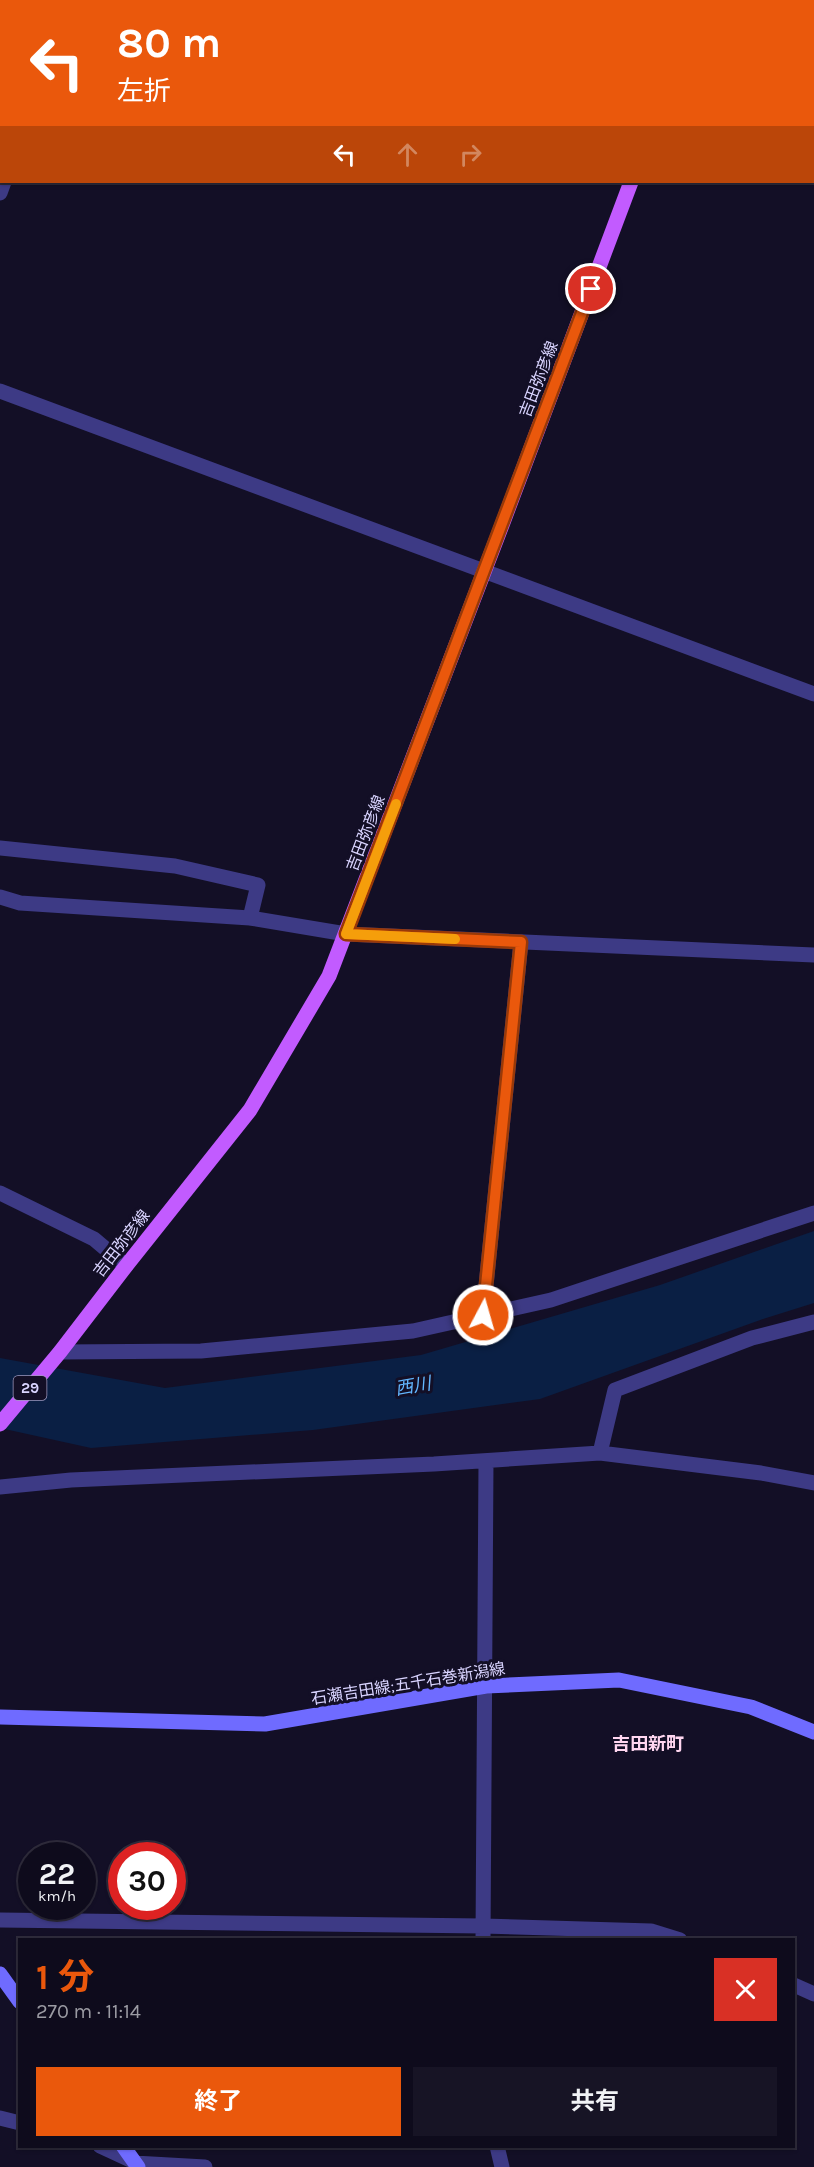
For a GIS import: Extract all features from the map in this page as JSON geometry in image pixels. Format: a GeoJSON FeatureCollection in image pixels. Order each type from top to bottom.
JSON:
{"type":"FeatureCollection","features":[{"type":"Feature","properties":{"kind":"main road","name":"吉田弥彦線"},"geometry":{"type":"LineString","coordinates":[[0,1424],[60,1352],[250,1110],[329,976],[631,183]]}},
{"type":"Feature","properties":{"kind":"main road","name":"石瀬吉田線;五千石巻新潟線"},"geometry":{"type":"LineString","coordinates":[[0,1717],[265,1724],[486,1686],[619,1680],[751,1707],[814,1732]]}},
{"type":"Feature","properties":{"kind":"main road"},"geometry":{"type":"LineString","coordinates":[[0,1974],[18,1999]]}},
{"type":"Feature","properties":{"kind":"main road"},"geometry":{"type":"LineString","coordinates":[[125,2148],[140,2166]]}},
{"type":"Feature","properties":{"kind":"street"},"geometry":{"type":"LineString","coordinates":[[0,391],[814,694]]}},
{"type":"Feature","properties":{"kind":"street"},"geometry":{"type":"LineString","coordinates":[[0,848],[175,866],[258,885],[250,918]]}},
{"type":"Feature","properties":{"kind":"street"},"geometry":{"type":"LineString","coordinates":[[0,897],[20,903],[250,918],[346,934],[814,955]]}},
{"type":"Feature","properties":{"kind":"street"},"geometry":{"type":"LineString","coordinates":[[483,1315],[521,942]]}},
{"type":"Feature","properties":{"kind":"street"},"geometry":{"type":"LineString","coordinates":[[0,1193],[94,1239],[126,1266]]}},
{"type":"Feature","properties":{"kind":"street"},"geometry":{"type":"LineString","coordinates":[[60,1352],[201,1351],[413,1331],[551,1300],[814,1213]]}},
{"type":"Feature","properties":{"kind":"street"},"geometry":{"type":"LineString","coordinates":[[600,1453],[615,1390],[752,1338],[814,1322]]}},
{"type":"Feature","properties":{"kind":"street"},"geometry":{"type":"LineString","coordinates":[[0,1487],[72,1480],[486,1461],[600,1453],[761,1473],[814,1484]]}},
{"type":"Feature","properties":{"kind":"street"},"geometry":{"type":"LineString","coordinates":[[483,1933],[486,1461]]}},
{"type":"Feature","properties":{"kind":"street"},"geometry":{"type":"LineString","coordinates":[[0,1920],[483,1933],[651,1932],[673,1938]]}},
{"type":"Feature","properties":{"kind":"street"},"geometry":{"type":"LineString","coordinates":[[795,1985],[814,1994]]}},
{"type":"Feature","properties":{"kind":"street"},"geometry":{"type":"LineString","coordinates":[[0,2118],[18,2122]]}},
{"type":"Feature","properties":{"kind":"street"},"geometry":{"type":"LineString","coordinates":[[104,2148],[140,2166],[205,2167]]}},
{"type":"Feature","properties":{"kind":"street"},"geometry":{"type":"LineString","coordinates":[[497,2148],[502,2167]]}},
{"type":"Feature","properties":{"kind":"water","name":"西川"},"geometry":{"type":"Polygon","coordinates":[[[814,1231],[814,1303],[540,1399],[313,1430],[91,1448],[0,1428],[0,1358],[165,1388],[421,1355],[660,1285],[814,1231]]]}},
{"type":"Feature","properties":{"kind":"slow traffic"},"geometry":{"type":"LineString","coordinates":[[396,804],[346,934],[455,939]]}},
{"type":"Feature","properties":{"kind":"district","name":"吉田新町"},"geometry":{"type":"Point","coordinates":[648,1744]}},
{"type":"Feature","properties":{"kind":"route"},"geometry":{"type":"LineString","coordinates":[[483,1315],[521,942],[346,934],[591,289]]}}]}
